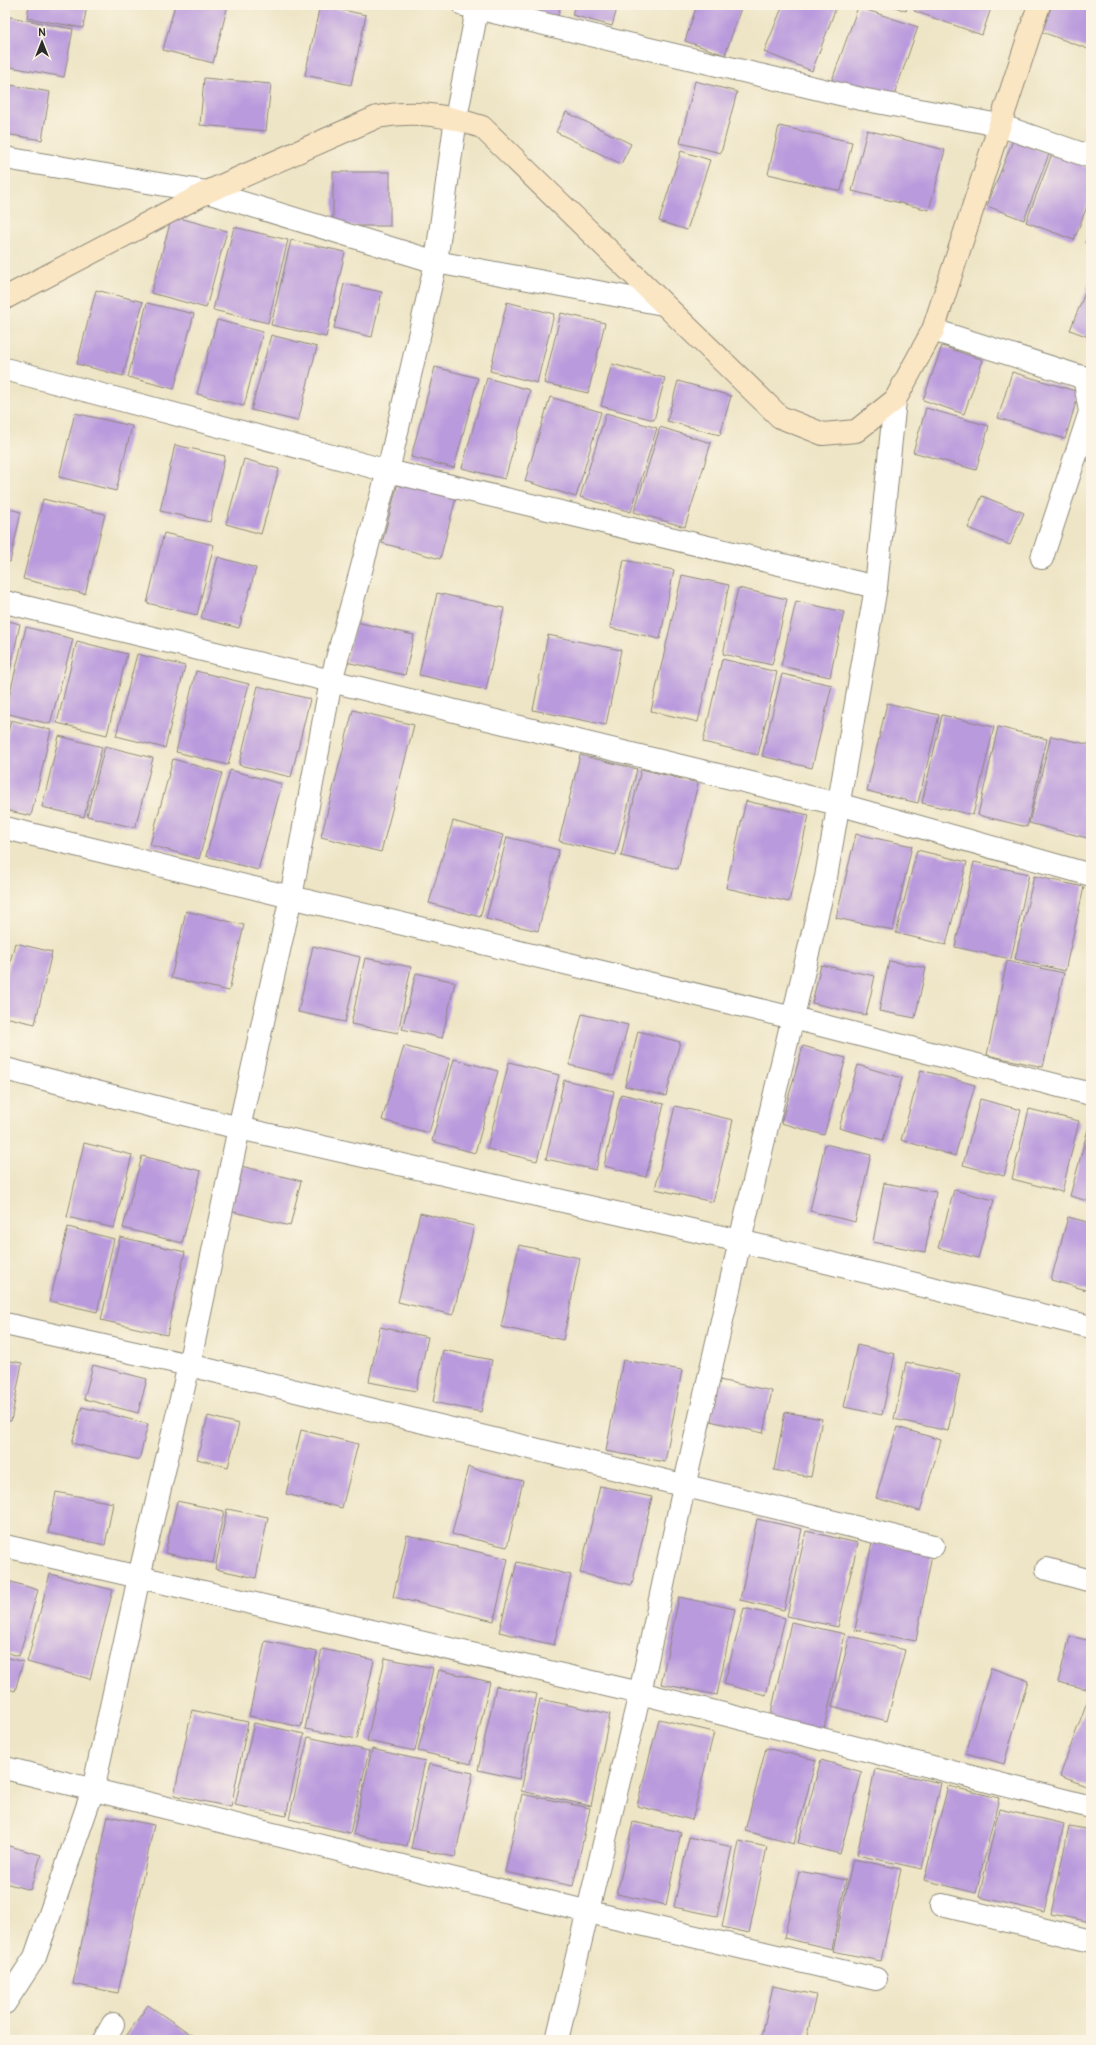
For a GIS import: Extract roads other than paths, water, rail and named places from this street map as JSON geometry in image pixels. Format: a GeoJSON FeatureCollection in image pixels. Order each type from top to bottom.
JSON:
{"type":"FeatureCollection","features":[{"type":"Feature","properties":{"kind":"street"},"geometry":{"type":"LineString","coordinates":[[558,2040],[640,1693],[684,1487],[740,1240],[826,877],[876,587],[895,400],[933,330],[1039,5]]}},
{"type":"Feature","properties":{"kind":"street"},"geometry":{"type":"LineString","coordinates":[[5,2003],[35,1957],[93,1790],[189,1365],[239,1128],[291,897],[331,681],[388,471],[436,262],[473,6],[861,99],[999,125],[1091,157]]}},
{"type":"Feature","properties":{"kind":"street"},"geometry":{"type":"LineString","coordinates":[[5,298],[207,192],[377,117],[400,113],[456,118],[482,127],[780,417],[823,434],[856,431],[895,400]]}},
{"type":"Feature","properties":{"kind":"street"},"geometry":{"type":"LineString","coordinates":[[5,158],[207,192],[436,262],[663,304]]}},
{"type":"Feature","properties":{"kind":"street"},"geometry":{"type":"LineString","coordinates":[[933,330],[1087,379],[1090,412],[1042,558]]}},
{"type":"Feature","properties":{"kind":"street"},"geometry":{"type":"LineString","coordinates":[[5,368],[388,471],[876,587]]}},
{"type":"Feature","properties":{"kind":"street"},"geometry":{"type":"LineString","coordinates":[[5,602],[838,804],[1091,875]]}},
{"type":"Feature","properties":{"kind":"street"},"geometry":{"type":"LineString","coordinates":[[5,828],[793,1018],[1091,1094]]}},
{"type":"Feature","properties":{"kind":"street"},"geometry":{"type":"LineString","coordinates":[[5,1069],[239,1128],[740,1240],[1091,1327]]}},
{"type":"Feature","properties":{"kind":"street"},"geometry":{"type":"LineString","coordinates":[[5,1324],[189,1365],[684,1487],[933,1546]]}},
{"type":"Feature","properties":{"kind":"street"},"geometry":{"type":"LineString","coordinates":[[5,1546],[640,1693],[1091,1807]]}},
{"type":"Feature","properties":{"kind":"street"},"geometry":{"type":"LineString","coordinates":[[1047,1569],[1091,1582]]}},
{"type":"Feature","properties":{"kind":"street"},"geometry":{"type":"LineString","coordinates":[[5,1768],[589,1912],[876,1979]]}},
{"type":"Feature","properties":{"kind":"street"},"geometry":{"type":"LineString","coordinates":[[942,1905],[1091,1941]]}}]}
